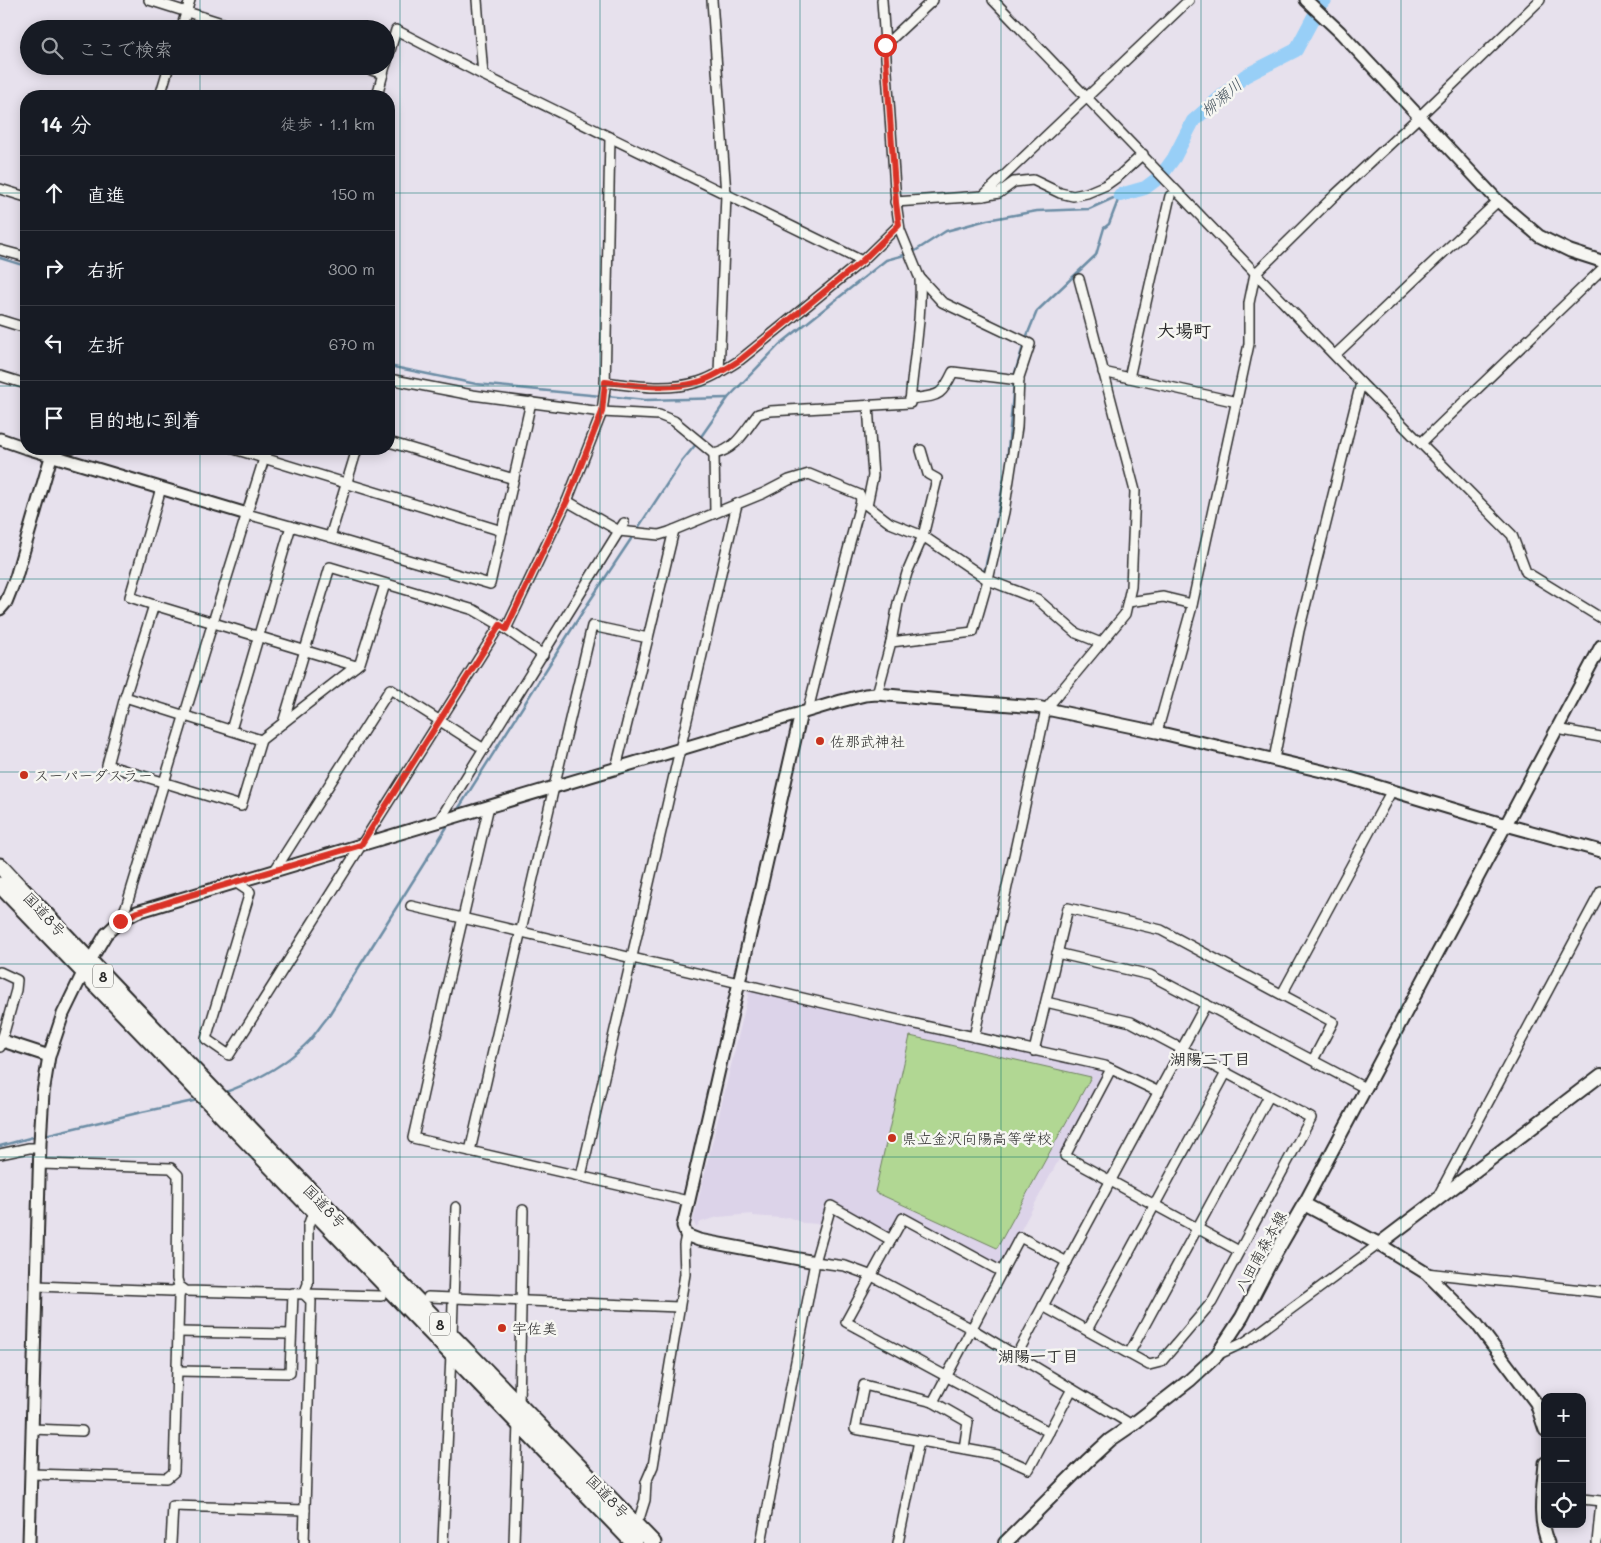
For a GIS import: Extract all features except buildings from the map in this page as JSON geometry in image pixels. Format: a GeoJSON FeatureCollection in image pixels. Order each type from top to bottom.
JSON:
{"type":"FeatureCollection","features":[{"type":"Feature","properties":{"kind":"highway","name":"国道8号"},"geometry":{"type":"LineString","coordinates":[[0,866],[87,966],[222,1108],[452,1336],[653,1543]]}},
{"type":"Feature","properties":{"kind":"highway","name":"国道8号"},"geometry":{"type":"LineString","coordinates":[[0,885],[87,966]]}},
{"type":"Feature","properties":{"kind":"highway","name":"国道8号"},"geometry":{"type":"LineString","coordinates":[[222,1108],[313,1212],[634,1543]]}},
{"type":"Feature","properties":{"kind":"main road"},"geometry":{"type":"LineString","coordinates":[[1379,1244],[1601,1075]]}},
{"type":"Feature","properties":{"kind":"main road","name":"八田南森本線"},"geometry":{"type":"LineString","coordinates":[[1005,1543],[1087,1460],[1110,1440],[1190,1380],[1216,1355],[1242,1317],[1304,1204],[1379,1244]]}},
{"type":"Feature","properties":{"kind":"street"},"geometry":{"type":"LineString","coordinates":[[149,0],[212,20]]}},
{"type":"Feature","properties":{"kind":"street"},"geometry":{"type":"LineString","coordinates":[[184,20],[190,0]]}},
{"type":"Feature","properties":{"kind":"street"},"geometry":{"type":"LineString","coordinates":[[477,0],[483,75]]}},
{"type":"Feature","properties":{"kind":"street"},"geometry":{"type":"LineString","coordinates":[[712,0],[726,194],[719,373]]}},
{"type":"Feature","properties":{"kind":"street"},"geometry":{"type":"LineString","coordinates":[[395,380],[472,395],[659,415],[674,421],[712,452],[721,453],[744,436],[758,414],[770,411],[910,403],[921,298],[919,276],[900,229],[896,202],[882,0]]}},
{"type":"Feature","properties":{"kind":"street"},"geometry":{"type":"LineString","coordinates":[[885,45],[932,0]]}},
{"type":"Feature","properties":{"kind":"street"},"geometry":{"type":"LineString","coordinates":[[993,0],[1144,156],[1172,191],[1512,535],[1526,572],[1601,618]]}},
{"type":"Feature","properties":{"kind":"street"},"geometry":{"type":"LineString","coordinates":[[983,196],[1189,0]]}},
{"type":"Feature","properties":{"kind":"street"},"geometry":{"type":"LineString","coordinates":[[1306,0],[1340,32],[1498,200],[1539,236],[1570,251],[1601,261]]}},
{"type":"Feature","properties":{"kind":"street"},"geometry":{"type":"LineString","coordinates":[[1157,732],[1192,604],[1249,344],[1249,303],[1255,274],[1335,195],[1540,0]]}},
{"type":"Feature","properties":{"kind":"street"},"geometry":{"type":"LineString","coordinates":[[395,33],[396,30],[483,75],[862,261]]}},
{"type":"Feature","properties":{"kind":"street"},"geometry":{"type":"LineString","coordinates":[[162,90],[166,75]]}},
{"type":"Feature","properties":{"kind":"street"},"geometry":{"type":"LineString","coordinates":[[379,90],[383,75]]}},
{"type":"Feature","properties":{"kind":"street"},"geometry":{"type":"LineString","coordinates":[[235,882],[250,892],[206,1039],[229,1055],[440,719],[503,627],[567,501],[602,410],[605,385],[610,137]]}},
{"type":"Feature","properties":{"kind":"street"},"geometry":{"type":"LineString","coordinates":[[896,202],[998,194],[1014,182],[1034,180],[1060,193],[1073,196],[1087,193],[1106,185],[1144,156]]}},
{"type":"Feature","properties":{"kind":"street"},"geometry":{"type":"LineString","coordinates":[[0,189],[20,196]]}},
{"type":"Feature","properties":{"kind":"street"},"geometry":{"type":"LineString","coordinates":[[1129,378],[1172,191]]}},
{"type":"Feature","properties":{"kind":"street"},"geometry":{"type":"LineString","coordinates":[[1335,355],[1498,200]]}},
{"type":"Feature","properties":{"kind":"street"},"geometry":{"type":"LineString","coordinates":[[605,385],[676,386],[700,382],[719,373],[740,360],[900,229]]}},
{"type":"Feature","properties":{"kind":"street"},"geometry":{"type":"LineString","coordinates":[[0,250],[20,255]]}},
{"type":"Feature","properties":{"kind":"street"},"geometry":{"type":"LineString","coordinates":[[1421,443],[1601,270]]}},
{"type":"Feature","properties":{"kind":"street"},"geometry":{"type":"LineString","coordinates":[[891,642],[973,632],[988,580],[1004,512],[1017,427],[1019,380],[1030,344],[942,302],[919,276]]}},
{"type":"Feature","properties":{"kind":"street"},"geometry":{"type":"LineString","coordinates":[[974,1037],[1046,709],[1126,614],[1131,587],[1135,491],[1079,279]]}},
{"type":"Feature","properties":{"kind":"street"},"geometry":{"type":"LineString","coordinates":[[0,320],[20,326]]}},
{"type":"Feature","properties":{"kind":"street"},"geometry":{"type":"LineString","coordinates":[[910,399],[937,395],[945,388],[953,372],[1019,380]]}},
{"type":"Feature","properties":{"kind":"street"},"geometry":{"type":"LineString","coordinates":[[1103,372],[1236,402]]}},
{"type":"Feature","properties":{"kind":"street"},"geometry":{"type":"LineString","coordinates":[[0,376],[20,382]]}},
{"type":"Feature","properties":{"kind":"street"},"geometry":{"type":"LineString","coordinates":[[1274,759],[1300,632],[1360,383]]}},
{"type":"Feature","properties":{"kind":"street"},"geometry":{"type":"LineString","coordinates":[[61,455],[247,514],[330,536],[490,584],[531,402]]}},
{"type":"Feature","properties":{"kind":"street"},"geometry":{"type":"LineString","coordinates":[[640,1516],[645,1500],[646,1482],[652,1466],[685,1274],[684,1245],[686,1234],[683,1226],[688,1201],[805,711],[842,570],[873,476],[868,406]]}},
{"type":"Feature","properties":{"kind":"street"},"geometry":{"type":"LineString","coordinates":[[0,439],[20,446]]}},
{"type":"Feature","properties":{"kind":"street"},"geometry":{"type":"LineString","coordinates":[[395,444],[514,479]]}},
{"type":"Feature","properties":{"kind":"street"},"geometry":{"type":"LineString","coordinates":[[877,694],[891,642],[898,603],[907,573],[923,536],[937,479],[928,474],[922,450]]}},
{"type":"Feature","properties":{"kind":"street"},"geometry":{"type":"LineString","coordinates":[[712,452],[715,513]]}},
{"type":"Feature","properties":{"kind":"street"},"geometry":{"type":"LineString","coordinates":[[0,609],[6,602],[16,577],[51,455]]}},
{"type":"Feature","properties":{"kind":"street"},"geometry":{"type":"LineString","coordinates":[[254,455],[502,531]]}},
{"type":"Feature","properties":{"kind":"street"},"geometry":{"type":"LineString","coordinates":[[120,921],[127,904],[265,455]]}},
{"type":"Feature","properties":{"kind":"street"},"geometry":{"type":"LineString","coordinates":[[330,536],[355,455]]}},
{"type":"Feature","properties":{"kind":"street"},"geometry":{"type":"LineString","coordinates":[[567,501],[622,529],[659,534],[674,530],[764,493],[789,480],[809,474],[860,495],[864,503],[890,523],[923,536],[988,580],[1037,599],[1076,633],[1101,643]]}},
{"type":"Feature","properties":{"kind":"street"},"geometry":{"type":"LineString","coordinates":[[162,488],[130,597],[356,666]]}},
{"type":"Feature","properties":{"kind":"street"},"geometry":{"type":"LineString","coordinates":[[581,1176],[737,504]]}},
{"type":"Feature","properties":{"kind":"street"},"geometry":{"type":"LineString","coordinates":[[231,730],[291,526]]}},
{"type":"Feature","properties":{"kind":"street"},"geometry":{"type":"LineString","coordinates":[[440,820],[622,529]]}},
{"type":"Feature","properties":{"kind":"street"},"geometry":{"type":"LineString","coordinates":[[616,768],[674,530]]}},
{"type":"Feature","properties":{"kind":"street"},"geometry":{"type":"LineString","coordinates":[[283,723],[330,567],[474,610],[544,655]]}},
{"type":"Feature","properties":{"kind":"street"},"geometry":{"type":"LineString","coordinates":[[154,605],[125,697],[107,765],[241,806],[261,740],[360,663],[385,584]]}},
{"type":"Feature","properties":{"kind":"street"},"geometry":{"type":"LineString","coordinates":[[1128,602],[1163,596],[1192,604]]}},
{"type":"Feature","properties":{"kind":"street"},"geometry":{"type":"LineString","coordinates":[[470,1151],[592,626],[648,638]]}},
{"type":"Feature","properties":{"kind":"street"},"geometry":{"type":"LineString","coordinates":[[1304,1204],[1601,646]]}},
{"type":"Feature","properties":{"kind":"street"},"geometry":{"type":"LineString","coordinates":[[276,870],[390,689],[484,748]]}},
{"type":"Feature","properties":{"kind":"street"},"geometry":{"type":"LineString","coordinates":[[29,1543],[40,1141],[43,1093],[49,1056],[63,1014],[87,966],[106,934],[120,921],[137,912],[805,711],[865,695],[877,694],[1046,709],[1157,732],[1343,776],[1506,825],[1601,851]]}},
{"type":"Feature","properties":{"kind":"street"},"geometry":{"type":"LineString","coordinates":[[125,697],[261,740]]}},
{"type":"Feature","properties":{"kind":"street"},"geometry":{"type":"LineString","coordinates":[[1557,729],[1601,737]]}},
{"type":"Feature","properties":{"kind":"street"},"geometry":{"type":"LineString","coordinates":[[1282,994],[1392,790]]}},
{"type":"Feature","properties":{"kind":"street"},"geometry":{"type":"LineString","coordinates":[[489,806],[462,918],[414,1138],[688,1201]]}},
{"type":"Feature","properties":{"kind":"street"},"geometry":{"type":"LineString","coordinates":[[1436,1200],[1601,890]]}},
{"type":"Feature","properties":{"kind":"street"},"geometry":{"type":"LineString","coordinates":[[411,906],[1105,1066],[1159,1092]]}},
{"type":"Feature","properties":{"kind":"street"},"geometry":{"type":"LineString","coordinates":[[1034,1051],[1068,908],[1161,930],[1334,1022],[1313,1060]]}},
{"type":"Feature","properties":{"kind":"street"},"geometry":{"type":"LineString","coordinates":[[1057,953],[1150,975],[1365,1088]]}},
{"type":"Feature","properties":{"kind":"street"},"geometry":{"type":"LineString","coordinates":[[0,972],[17,980],[16,990],[1,1042],[49,1056]]}},
{"type":"Feature","properties":{"kind":"street"},"geometry":{"type":"LineString","coordinates":[[1043,1306],[1150,1365],[1161,1362],[1212,1302],[1311,1118],[1131,1022],[1046,1002]]}},
{"type":"Feature","properties":{"kind":"street"},"geometry":{"type":"LineString","coordinates":[[1016,1356],[1206,1004]]}},
{"type":"Feature","properties":{"kind":"street"},"geometry":{"type":"LineString","coordinates":[[1111,1069],[1065,1156],[1239,1251]]}},
{"type":"Feature","properties":{"kind":"street"},"geometry":{"type":"LineString","coordinates":[[1087,1330],[1226,1073]]}},
{"type":"Feature","properties":{"kind":"street"},"geometry":{"type":"LineString","coordinates":[[1129,1354],[1269,1096]]}},
{"type":"Feature","properties":{"kind":"street"},"geometry":{"type":"LineString","coordinates":[[0,1154],[28,1148],[40,1141]]}},
{"type":"Feature","properties":{"kind":"street"},"geometry":{"type":"LineString","coordinates":[[40,1164],[171,1168],[178,1175],[177,1279],[179,1286],[186,1291],[380,1296]]}},
{"type":"Feature","properties":{"kind":"street"},"geometry":{"type":"LineString","coordinates":[[761,1543],[815,1262],[831,1206],[891,1240]]}},
{"type":"Feature","properties":{"kind":"street"},"geometry":{"type":"LineString","coordinates":[[452,1336],[456,1208]]}},
{"type":"Feature","properties":{"kind":"street"},"geometry":{"type":"LineString","coordinates":[[519,1405],[523,1210]]}},
{"type":"Feature","properties":{"kind":"street"},"geometry":{"type":"LineString","coordinates":[[304,1294],[308,1284],[308,1226],[313,1212]]}},
{"type":"Feature","properties":{"kind":"street"},"geometry":{"type":"LineString","coordinates":[[1002,1272],[903,1218],[846,1322],[1049,1432]]}},
{"type":"Feature","properties":{"kind":"street"},"geometry":{"type":"LineString","coordinates":[[686,1234],[699,1240],[845,1266],[872,1276],[972,1329],[1132,1425]]}},
{"type":"Feature","properties":{"kind":"street"},"geometry":{"type":"LineString","coordinates":[[932,1402],[1020,1237],[1067,1262]]}},
{"type":"Feature","properties":{"kind":"street"},"geometry":{"type":"LineString","coordinates":[[1216,1355],[1245,1342],[1379,1244],[1426,1273],[1476,1323],[1536,1404],[1541,1418]]}},
{"type":"Feature","properties":{"kind":"street"},"geometry":{"type":"LineString","coordinates":[[1426,1273],[1601,1292]]}},
{"type":"Feature","properties":{"kind":"street"},"geometry":{"type":"LineString","coordinates":[[36,1286],[172,1291],[181,1288]]}},
{"type":"Feature","properties":{"kind":"street"},"geometry":{"type":"LineString","coordinates":[[31,1474],[167,1478],[174,1472],[181,1288]]}},
{"type":"Feature","properties":{"kind":"street"},"geometry":{"type":"LineString","coordinates":[[177,1372],[290,1373],[292,1294]]}},
{"type":"Feature","properties":{"kind":"street"},"geometry":{"type":"LineString","coordinates":[[304,1294],[311,1302],[304,1543]]}},
{"type":"Feature","properties":{"kind":"street"},"geometry":{"type":"LineString","coordinates":[[428,1297],[679,1307]]}},
{"type":"Feature","properties":{"kind":"street"},"geometry":{"type":"LineString","coordinates":[[178,1332],[291,1334]]}},
{"type":"Feature","properties":{"kind":"street"},"geometry":{"type":"LineString","coordinates":[[443,1543],[451,1354]]}},
{"type":"Feature","properties":{"kind":"street"},"geometry":{"type":"LineString","coordinates":[[964,1449],[968,1422],[932,1402],[864,1385],[855,1429],[919,1440],[964,1449],[998,1455],[1029,1469],[1072,1389]]}},
{"type":"Feature","properties":{"kind":"street"},"geometry":{"type":"LineString","coordinates":[[514,1543],[518,1423]]}},
{"type":"Feature","properties":{"kind":"street"},"geometry":{"type":"LineString","coordinates":[[32,1430],[82,1431]]}},
{"type":"Feature","properties":{"kind":"street"},"geometry":{"type":"LineString","coordinates":[[898,1543],[919,1440]]}},
{"type":"Feature","properties":{"kind":"street"},"geometry":{"type":"LineString","coordinates":[[1586,1499],[1601,1501],[1599,1539]]}},
{"type":"Feature","properties":{"kind":"street"},"geometry":{"type":"LineString","coordinates":[[171,1543],[173,1506],[305,1510]]}},
{"type":"Feature","properties":{"kind":"street"},"geometry":{"type":"LineString","coordinates":[[1543,1528],[1544,1536],[1548,1543]]}},
{"type":"Feature","properties":{"kind":"shaded area","name":"県立金沢向陽高等学校"},"geometry":{"type":"Polygon","coordinates":[[[750,988],[1102,1070],[1105,1074],[1003,1263],[999,1266],[900,1212],[889,1232],[883,1233],[831,1203],[826,1204],[820,1224],[803,1223],[788,1217],[753,1216],[753,1214],[718,1217],[701,1222],[696,1227],[693,1221],[750,988]]]}},
{"type":"Feature","properties":{"kind":"green space"},"geometry":{"type":"Polygon","coordinates":[[[910,1036],[1091,1077],[997,1248],[875,1192],[910,1036]]]}},
{"type":"Feature","properties":{"kind":"waterway","name":"柳瀬川"},"geometry":{"type":"LineString","coordinates":[[1120,195],[1145,188],[1161,176],[1174,158],[1193,121],[1245,76],[1296,50],[1321,3],[1325,0]]}},
{"type":"Feature","properties":{"kind":"waterway"},"geometry":{"type":"LineString","coordinates":[[1026,338],[1037,311],[1096,255],[1104,228],[1109,224],[1120,195]]}},
{"type":"Feature","properties":{"kind":"waterway"},"geometry":{"type":"LineString","coordinates":[[700,438],[728,398],[779,345],[886,260],[912,253],[946,231],[987,220],[1037,211],[1089,209],[1120,195]]}},
{"type":"Feature","properties":{"kind":"waterway"},"geometry":{"type":"LineString","coordinates":[[0,258],[20,264]]}},
{"type":"Feature","properties":{"kind":"waterway"},"geometry":{"type":"LineString","coordinates":[[1014,376],[1024,343]]}},
{"type":"Feature","properties":{"kind":"waterway"},"geometry":{"type":"LineString","coordinates":[[395,367],[476,384],[601,396]]}},
{"type":"Feature","properties":{"kind":"waterway"},"geometry":{"type":"LineString","coordinates":[[984,572],[996,523],[1007,462],[1014,382]]}},
{"type":"Feature","properties":{"kind":"waterway"},"geometry":{"type":"LineString","coordinates":[[607,396],[645,400],[728,398]]}},
{"type":"Feature","properties":{"kind":"waterway"},"geometry":{"type":"LineString","coordinates":[[636,531],[682,461],[697,443]]}},
{"type":"Feature","properties":{"kind":"waterway"},"geometry":{"type":"LineString","coordinates":[[457,811],[585,608],[633,536]]}},
{"type":"Feature","properties":{"kind":"waterway"},"geometry":{"type":"LineString","coordinates":[[223,1093],[269,1072],[291,1057],[310,1040],[327,1018],[450,822]]}},
{"type":"Feature","properties":{"kind":"waterway"},"geometry":{"type":"LineString","coordinates":[[45,1135],[198,1100]]}},
{"type":"Feature","properties":{"kind":"waterway"},"geometry":{"type":"LineString","coordinates":[[0,1146],[37,1136]]}},
{"type":"Feature","properties":{"kind":"place","name":"佐那武神社"},"geometry":{"type":"Point","coordinates":[820,741]}},
{"type":"Feature","properties":{"kind":"place","name":"スーパーダスラー"},"geometry":{"type":"Point","coordinates":[24,775]}},
{"type":"Feature","properties":{"kind":"place","name":"県立金沢向陽高等学校"},"geometry":{"type":"Point","coordinates":[892,1138]}},
{"type":"Feature","properties":{"kind":"place","name":"宇佐美"},"geometry":{"type":"Point","coordinates":[502,1328]}},
{"type":"Feature","properties":{"kind":"district","name":"大場町"},"geometry":{"type":"Point","coordinates":[1184,330]}},
{"type":"Feature","properties":{"kind":"district","name":"湖陽二丁目"},"geometry":{"type":"Point","coordinates":[1210,1058]}},
{"type":"Feature","properties":{"kind":"district","name":"湖陽一丁目"},"geometry":{"type":"Point","coordinates":[1038,1355]}},
{"type":"Feature","properties":{"kind":"route"},"geometry":{"type":"LineString","coordinates":[[120,921],[137,912],[174,900],[361,845],[500,625],[506,629],[567,501],[602,412],[605,382],[646,387],[676,386],[700,382],[719,373],[740,360],[862,261],[899,225],[885,45]]}}]}
